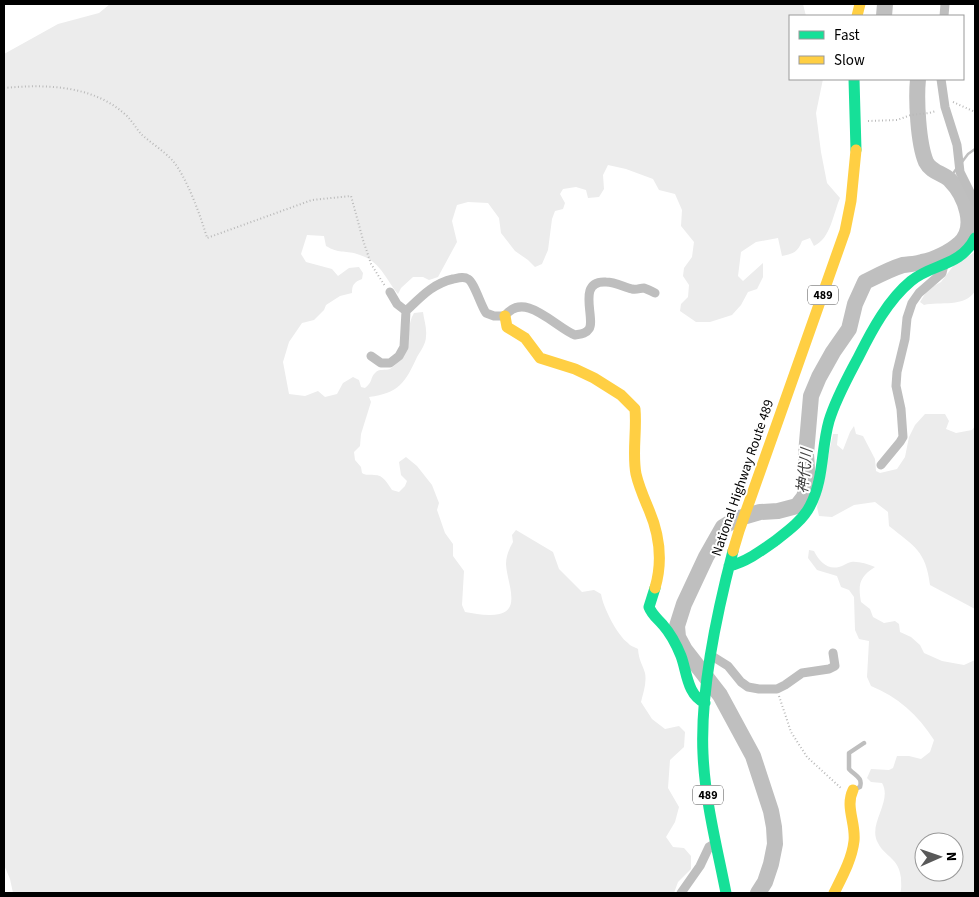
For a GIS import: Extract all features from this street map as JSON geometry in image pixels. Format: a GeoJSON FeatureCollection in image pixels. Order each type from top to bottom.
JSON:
{"type":"FeatureCollection","features":[{"type":"Feature","properties":{"kind":"main road","name":"National Highway Route 489"},"geometry":{"type":"LineString","coordinates":[[726,893],[705,782],[702,755],[705,699],[711,660],[729,566],[739,531],[844,231],[854,179],[854,80]]}},
{"type":"Feature","properties":{"kind":"main road"},"geometry":{"type":"LineString","coordinates":[[729,566],[735,566],[756,554],[804,518],[818,485],[831,415],[868,336],[910,282],[925,271],[944,265],[967,254],[975,238]]}},
{"type":"Feature","properties":{"kind":"main road"},"geometry":{"type":"LineString","coordinates":[[505,316],[507,327],[524,338],[529,343],[534,354],[542,360],[566,366],[595,377],[630,403],[635,409],[635,467],[639,486],[656,526],[662,558],[657,590],[649,607],[665,628],[681,656],[685,675],[698,700],[705,699]]}},
{"type":"Feature","properties":{"kind":"main road"},"geometry":{"type":"LineString","coordinates":[[834,893],[853,848],[855,837],[850,807],[852,792]]}},
{"type":"Feature","properties":{"kind":"street"},"geometry":{"type":"LineString","coordinates":[[941,80],[960,158],[960,172],[975,202]]}},
{"type":"Feature","properties":{"kind":"street"},"geometry":{"type":"LineString","coordinates":[[881,465],[903,437],[896,372],[905,339],[907,318],[912,303],[919,293],[942,274],[944,265]]}},
{"type":"Feature","properties":{"kind":"street"},"geometry":{"type":"LineString","coordinates":[[371,356],[381,363],[390,363],[399,356],[404,347],[406,311],[433,286],[462,278],[468,279],[474,285],[479,302],[486,313],[494,316],[505,316],[516,307],[523,306],[550,319],[575,335],[585,333],[591,324],[588,300],[589,292],[593,286],[602,282],[608,282],[634,289],[642,288],[655,293]]}},
{"type":"Feature","properties":{"kind":"street"},"geometry":{"type":"LineString","coordinates":[[390,292],[397,304],[406,311]]}},
{"type":"Feature","properties":{"kind":"street"},"geometry":{"type":"LineString","coordinates":[[711,660],[728,666],[741,682],[748,687],[777,689],[785,686],[802,673],[829,669],[835,666],[833,652]]}},
{"type":"Feature","properties":{"kind":"street"},"geometry":{"type":"LineString","coordinates":[[682,893],[700,866],[709,847],[716,843]]}},
{"type":"Feature","properties":{"kind":"lane"},"geometry":{"type":"LineString","coordinates":[[852,792],[860,787],[862,782],[860,778],[849,770],[849,752],[864,743]]}},
{"type":"Feature","properties":{"kind":"path"},"geometry":{"type":"LineString","coordinates":[[4,88],[29,86],[66,88],[92,94],[127,116],[140,133],[173,161],[182,174],[203,223],[207,238],[312,200],[351,196],[371,264],[390,292]]}},
{"type":"Feature","properties":{"kind":"path"},"geometry":{"type":"LineString","coordinates":[[943,93],[948,101],[975,112]]}},
{"type":"Feature","properties":{"kind":"path"},"geometry":{"type":"LineString","coordinates":[[855,121],[897,120],[912,115],[929,113]]}},
{"type":"Feature","properties":{"kind":"path"},"geometry":{"type":"LineString","coordinates":[[777,689],[791,732],[807,757],[838,787],[846,793],[852,792]]}},
{"type":"Feature","properties":{"kind":"shaded area"},"geometry":{"type":"Polygon","coordinates":[[[110,4],[803,4],[806,15],[789,15],[789,80],[823,80],[816,113],[821,152],[827,183],[840,198],[828,232],[814,246],[810,238],[802,241],[795,252],[782,256],[778,238],[756,242],[741,252],[738,276],[743,281],[763,263],[763,277],[757,289],[748,292],[741,305],[732,315],[710,322],[696,322],[680,311],[681,304],[688,297],[689,285],[683,276],[684,268],[692,257],[694,242],[681,226],[682,210],[675,194],[659,190],[653,179],[626,169],[608,165],[603,175],[604,189],[599,197],[588,198],[586,190],[576,187],[563,189],[560,194],[565,203],[563,209],[555,211],[552,219],[548,250],[542,264],[535,267],[515,251],[501,233],[499,218],[488,203],[468,202],[457,205],[452,221],[457,242],[438,277],[429,280],[423,277],[413,277],[401,288],[398,294],[372,261],[357,254],[338,251],[326,246],[324,236],[307,235],[301,254],[306,262],[332,269],[338,276],[349,268],[359,267],[363,273],[362,279],[354,284],[352,293],[340,296],[326,305],[324,310],[314,320],[302,323],[289,342],[283,362],[289,394],[305,396],[318,391],[325,397],[337,394],[343,383],[353,377],[359,380],[361,387],[365,388],[377,371],[390,369],[401,358],[407,346],[412,317],[414,313],[423,312],[426,330],[424,344],[409,374],[400,385],[387,393],[369,397],[371,402],[361,434],[360,446],[354,452],[355,460],[361,467],[362,473],[380,476],[392,490],[399,492],[407,481],[401,475],[399,462],[406,457],[417,466],[432,485],[439,503],[437,510],[445,533],[453,544],[453,556],[464,571],[462,605],[465,612],[486,615],[500,614],[507,610],[510,605],[511,590],[506,561],[513,542],[512,535],[516,530],[553,552],[559,569],[582,592],[594,590],[601,594],[602,600],[619,634],[629,644],[638,649],[645,673],[641,702],[652,719],[665,729],[679,726],[685,732],[684,747],[670,760],[668,788],[679,807],[675,822],[666,837],[673,847],[684,848],[691,856],[691,869],[678,882],[674,893],[13,893],[4,865],[4,54],[58,24],[99,13],[110,4]]]}},
{"type":"Feature","properties":{"kind":"shaded area"},"geometry":{"type":"Polygon","coordinates":[[[975,252],[975,291],[971,296],[965,300],[952,303],[924,305],[920,302],[928,289],[941,282],[954,265],[975,252]]]}},
{"type":"Feature","properties":{"kind":"shaded area"},"geometry":{"type":"Polygon","coordinates":[[[925,414],[945,414],[949,421],[946,429],[956,433],[972,430],[975,426],[975,609],[930,585],[922,557],[912,544],[889,526],[888,512],[875,502],[854,505],[832,517],[819,516],[817,507],[833,434],[838,434],[837,445],[843,450],[854,426],[856,434],[863,436],[875,459],[876,471],[880,473],[897,469],[905,457],[909,437],[915,425],[925,414]]]}},
{"type":"Feature","properties":{"kind":"shaded area"},"geometry":{"type":"Polygon","coordinates":[[[809,550],[814,551],[818,558],[827,566],[835,568],[854,562],[875,567],[866,574],[860,586],[861,602],[870,609],[873,617],[884,623],[895,621],[899,624],[900,632],[911,637],[920,645],[924,653],[942,661],[964,665],[975,660],[975,893],[900,893],[901,878],[898,866],[881,848],[875,836],[885,790],[882,783],[871,782],[867,778],[871,769],[889,770],[893,768],[897,756],[921,759],[930,752],[934,740],[914,715],[899,701],[871,686],[867,677],[869,641],[859,639],[855,630],[854,597],[849,590],[841,587],[837,576],[817,570],[808,558],[809,550]]]}},
{"type":"Feature","properties":{"kind":"waterway","name":"神代川"},"geometry":{"type":"LineString","coordinates":[[884,15],[885,4]]}},
{"type":"Feature","properties":{"kind":"waterway","name":"神代川"},"geometry":{"type":"LineString","coordinates":[[758,893],[765,882],[775,844],[771,811],[753,756],[720,695],[685,650],[678,637],[677,626],[684,604],[706,557],[723,527],[736,519],[760,512],[778,511],[797,506],[804,497],[808,482],[806,454],[811,396],[833,352],[849,329],[855,304],[865,282],[903,265],[937,258],[947,253],[965,237],[968,229],[967,212],[960,194],[950,180],[928,165],[923,154],[918,121],[918,80]]}},
{"type":"Feature","properties":{"kind":"waterway"},"geometry":{"type":"LineString","coordinates":[[962,162],[975,149]]}},
{"type":"Feature","properties":{"kind":"waterway"},"geometry":{"type":"LineString","coordinates":[[949,179],[957,168]]}},
{"type":"Feature","properties":{"kind":"traffic: fast"},"geometry":{"type":"LineString","coordinates":[[854,80],[856,150]]}},
{"type":"Feature","properties":{"kind":"traffic: fast"},"geometry":{"type":"LineString","coordinates":[[729,566],[747,559],[764,549],[790,529],[803,516],[810,506],[818,486],[826,432],[835,404],[881,316],[895,297],[911,281],[919,275],[954,260],[969,247],[975,238]]}},
{"type":"Feature","properties":{"kind":"traffic: fast"},"geometry":{"type":"LineString","coordinates":[[726,893],[706,789],[703,730],[704,705],[711,652],[733,551]]}},
{"type":"Feature","properties":{"kind":"traffic: fast"},"geometry":{"type":"LineString","coordinates":[[655,588],[649,607],[675,644],[694,695],[705,703]]}},
{"type":"Feature","properties":{"kind":"traffic: slow"},"geometry":{"type":"LineString","coordinates":[[857,15],[860,4]]}},
{"type":"Feature","properties":{"kind":"traffic: slow"},"geometry":{"type":"LineString","coordinates":[[733,551],[845,231],[851,201],[856,150]]}},
{"type":"Feature","properties":{"kind":"traffic: slow"},"geometry":{"type":"LineString","coordinates":[[505,316],[507,327],[525,338],[540,358],[575,369],[594,378],[621,395],[635,409],[634,458],[636,474],[658,539],[660,558],[655,588]]}},
{"type":"Feature","properties":{"kind":"traffic: slow"},"geometry":{"type":"LineString","coordinates":[[834,893],[853,848],[854,834],[850,809],[853,790]]}}]}
